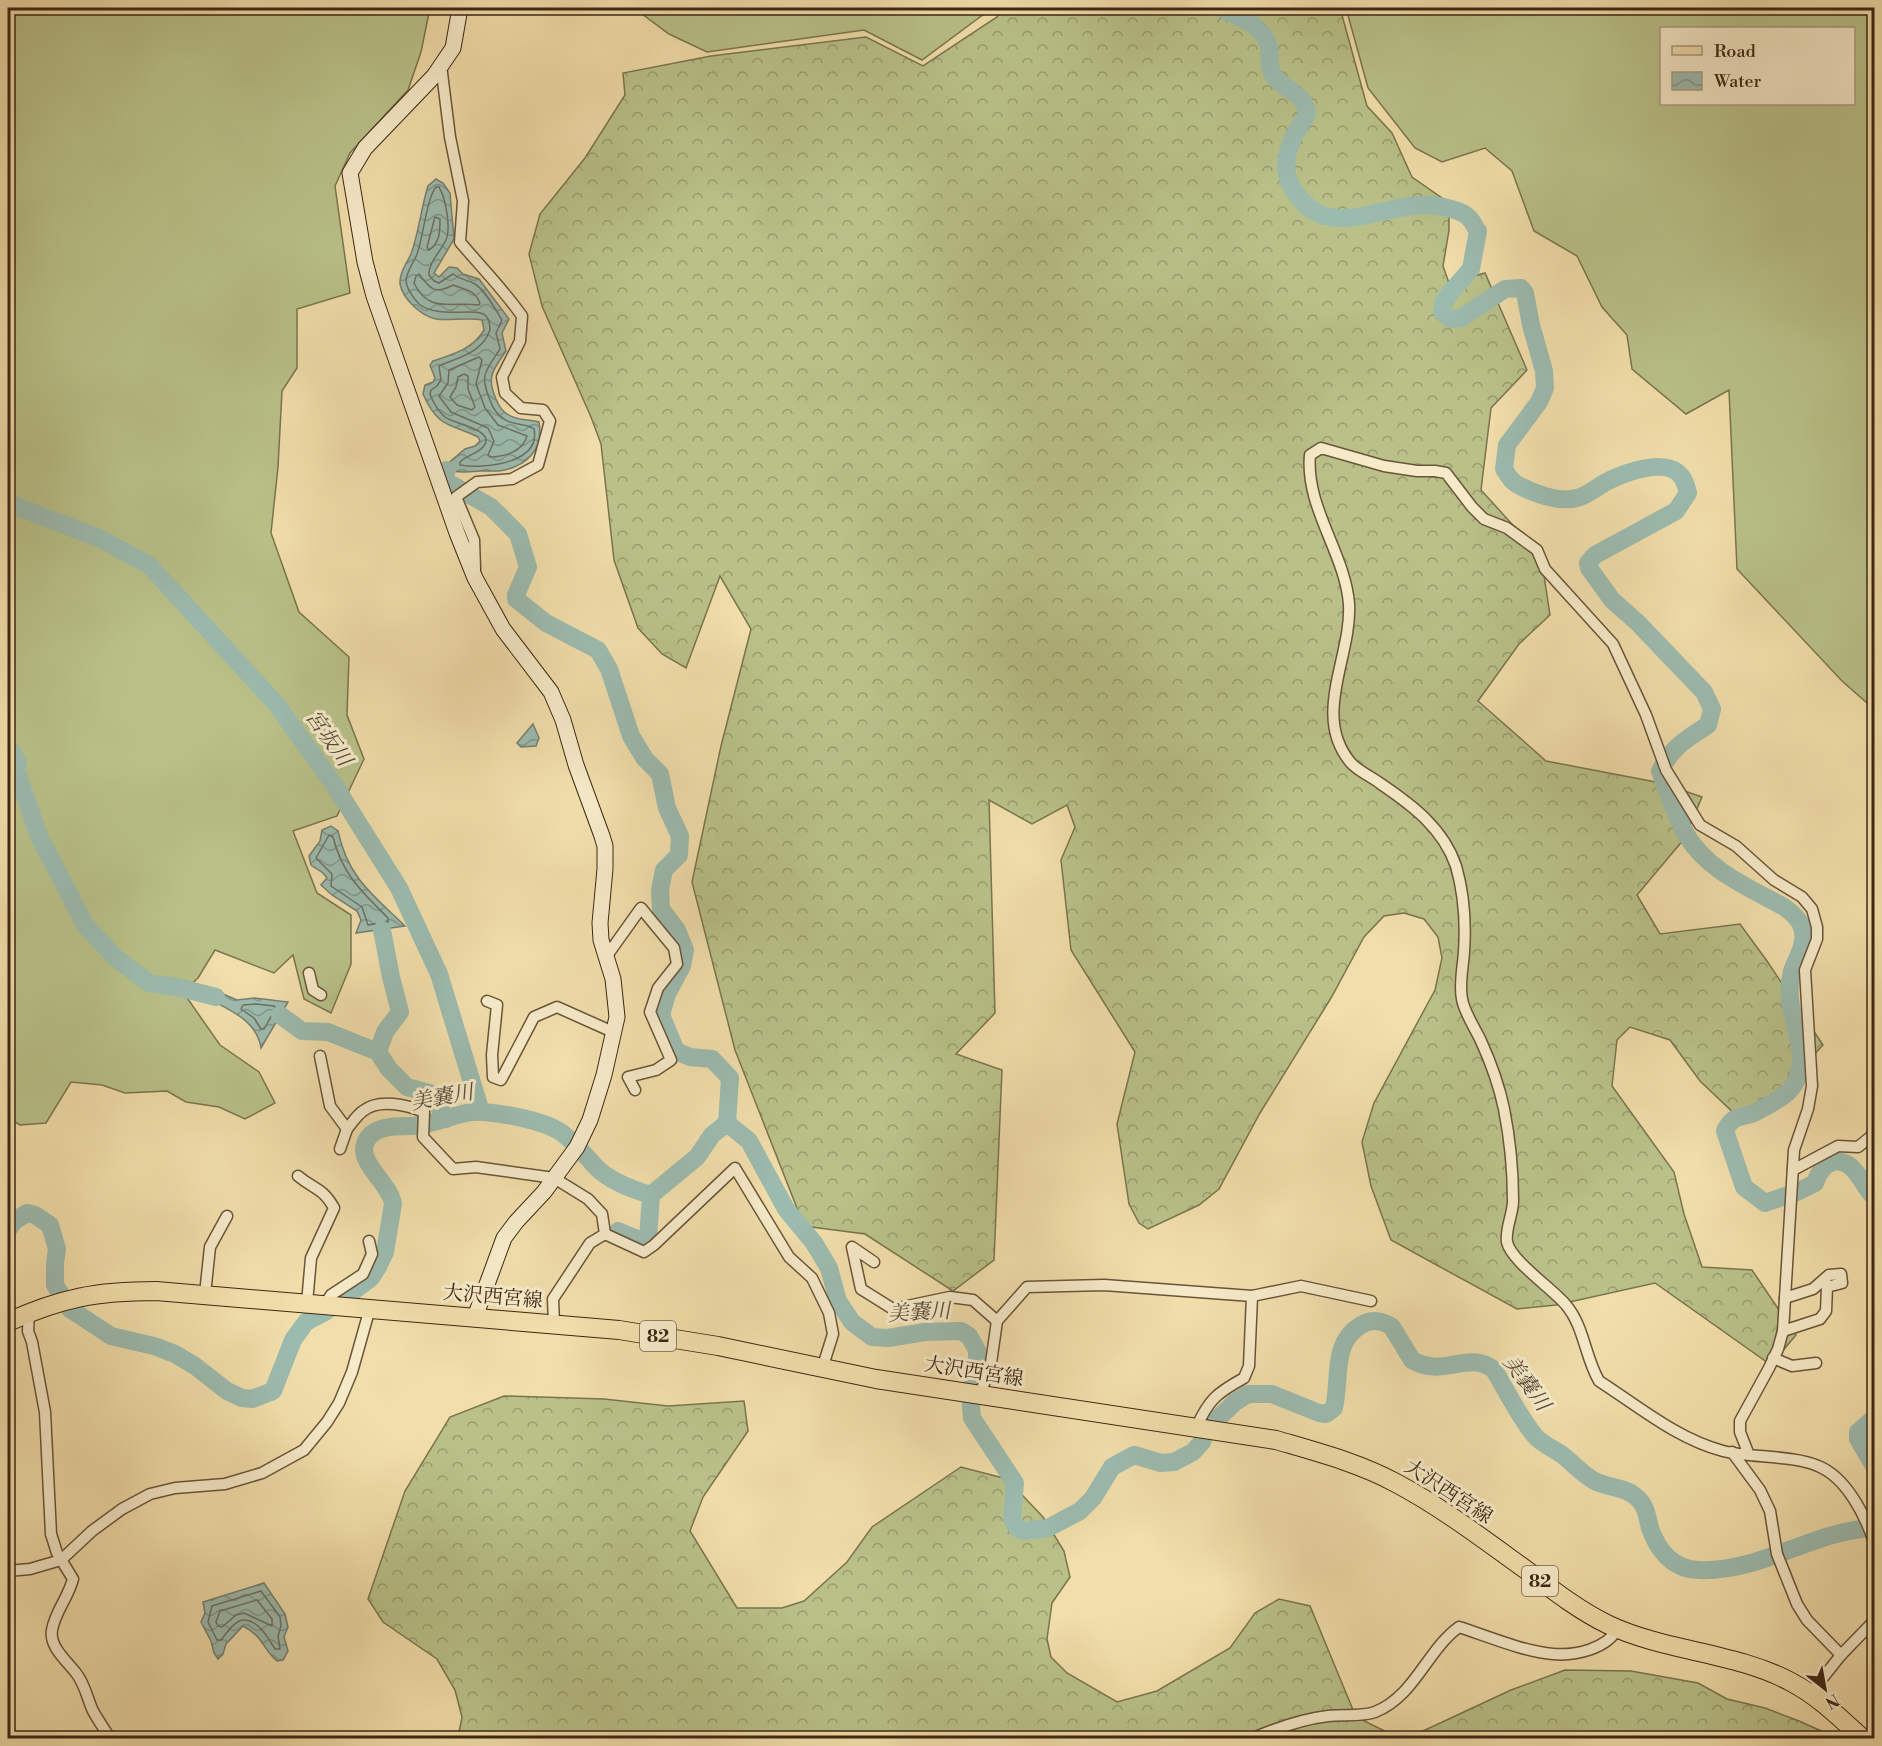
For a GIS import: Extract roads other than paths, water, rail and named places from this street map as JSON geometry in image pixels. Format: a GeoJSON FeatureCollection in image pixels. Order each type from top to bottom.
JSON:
{"type":"FeatureCollection","features":[{"type":"Feature","properties":{"kind":"main road","name":"大沢西宮線"},"geometry":{"type":"LineString","coordinates":[[8,1322],[29,1312],[74,1297],[124,1291],[205,1294],[619,1330],[718,1346],[822,1369],[1276,1440],[1328,1455],[1395,1482],[1445,1513],[1562,1596],[1618,1628],[1659,1643],[1761,1669],[1791,1682],[1827,1706],[1862,1738]]}},
{"type":"Feature","properties":{"kind":"street"},"geometry":{"type":"LineString","coordinates":[[460,8],[453,48],[434,76],[365,148],[350,173],[365,262],[375,296],[457,533],[475,578],[503,629],[551,692],[563,720],[576,765],[605,846],[600,940],[614,989],[617,1017],[590,1120],[577,1147],[544,1192],[504,1238],[475,1317]]}},
{"type":"Feature","properties":{"kind":"street"},"geometry":{"type":"LineString","coordinates":[[441,66],[450,137],[464,201],[460,242],[504,291],[522,316],[520,341],[502,377],[505,393],[521,408],[543,410],[550,421],[538,465],[512,478],[477,482],[456,497],[474,540],[475,578]]}},
{"type":"Feature","properties":{"kind":"street"},"geometry":{"type":"LineString","coordinates":[[1749,1455],[1740,1432],[1740,1421],[1773,1358],[1783,1331],[1794,1150],[1808,1109],[1812,1086],[1805,970],[1817,939],[1817,927],[1812,909],[1802,897],[1774,880],[1736,846],[1700,825],[1666,770],[1646,715],[1613,644],[1545,569],[1537,550],[1518,535],[1484,519],[1446,473],[1383,466],[1321,448],[1310,455],[1309,468],[1317,503],[1343,578],[1349,603],[1348,626],[1335,689],[1333,711],[1336,737],[1352,764],[1428,819],[1455,863],[1463,894],[1462,1000],[1495,1075],[1504,1108],[1511,1154],[1513,1204],[1507,1241],[1520,1262],[1567,1306],[1576,1320],[1594,1372],[1599,1380],[1677,1433],[1722,1451],[1732,1452],[1749,1455],[1816,1464],[1826,1469],[1842,1484],[1855,1502],[1875,1542]]}},
{"type":"Feature","properties":{"kind":"street"},"geometry":{"type":"LineString","coordinates":[[606,957],[641,908],[674,948],[677,964],[658,988],[650,1012],[671,1060],[656,1070],[628,1077],[635,1090]]}},
{"type":"Feature","properties":{"kind":"street"},"geometry":{"type":"LineString","coordinates":[[309,973],[314,990],[321,995]]}},
{"type":"Feature","properties":{"kind":"street"},"geometry":{"type":"LineString","coordinates":[[487,1002],[497,1005],[492,1055],[493,1077],[501,1080],[534,1017],[548,1009],[557,1007],[613,1032]]}},
{"type":"Feature","properties":{"kind":"street"},"geometry":{"type":"LineString","coordinates":[[320,1056],[330,1106],[347,1129]]}},
{"type":"Feature","properties":{"kind":"street"},"geometry":{"type":"LineString","coordinates":[[340,1149],[347,1129],[364,1110],[383,1103],[412,1107],[423,1112],[423,1137],[453,1169],[476,1167],[554,1178],[588,1199],[602,1214],[605,1234]]}},
{"type":"Feature","properties":{"kind":"street"},"geometry":{"type":"LineString","coordinates":[[1793,1170],[1838,1146],[1858,1147],[1875,1134]]}},
{"type":"Feature","properties":{"kind":"street"},"geometry":{"type":"LineString","coordinates":[[605,1234],[644,1252],[735,1168],[789,1257],[812,1278],[829,1313],[833,1334],[822,1369]]}},
{"type":"Feature","properties":{"kind":"street"},"geometry":{"type":"LineString","coordinates":[[298,1176],[309,1185],[326,1193],[334,1208],[311,1258],[316,1303],[363,1274],[372,1254],[369,1241]]}},
{"type":"Feature","properties":{"kind":"street"},"geometry":{"type":"LineString","coordinates":[[205,1294],[210,1247],[227,1216]]}},
{"type":"Feature","properties":{"kind":"street"},"geometry":{"type":"LineString","coordinates":[[554,1324],[554,1299],[590,1243],[605,1234]]}},
{"type":"Feature","properties":{"kind":"street"},"geometry":{"type":"LineString","coordinates":[[874,1262],[852,1248],[861,1289],[892,1309],[950,1297],[973,1300],[997,1321]]}},
{"type":"Feature","properties":{"kind":"street"},"geometry":{"type":"LineString","coordinates":[[1783,1331],[1820,1319],[1826,1311],[1827,1287],[1842,1283],[1840,1274],[1829,1275],[1813,1289],[1785,1298]]}},
{"type":"Feature","properties":{"kind":"street"},"geometry":{"type":"LineString","coordinates":[[973,1394],[990,1370],[997,1321],[1027,1287],[1104,1285],[1251,1296],[1301,1286],[1371,1301]]}},
{"type":"Feature","properties":{"kind":"street"},"geometry":{"type":"LineString","coordinates":[[1204,1429],[1207,1405],[1223,1389],[1244,1378],[1249,1366],[1251,1296]]}},
{"type":"Feature","properties":{"kind":"street"},"geometry":{"type":"LineString","coordinates":[[8,1571],[30,1569],[61,1560],[92,1531],[122,1509],[150,1494],[175,1488],[225,1484],[262,1473],[304,1450],[339,1403],[352,1372],[370,1308]]}},
{"type":"Feature","properties":{"kind":"street"},"geometry":{"type":"LineString","coordinates":[[29,1312],[28,1331],[33,1342],[45,1412],[51,1534],[61,1560],[73,1579],[69,1593],[57,1614],[51,1639],[84,1684],[92,1709],[110,1738]]}},
{"type":"Feature","properties":{"kind":"street"},"geometry":{"type":"LineString","coordinates":[[1773,1358],[1792,1366],[1816,1363]]}},
{"type":"Feature","properties":{"kind":"street"},"geometry":{"type":"LineString","coordinates":[[1732,1452],[1760,1490],[1771,1517],[1777,1554],[1797,1604],[1807,1620],[1841,1655]]}},
{"type":"Feature","properties":{"kind":"street"},"geometry":{"type":"LineString","coordinates":[[1810,1694],[1841,1655],[1875,1621]]}},
{"type":"Feature","properties":{"kind":"street"},"geometry":{"type":"LineString","coordinates":[[1253,1738],[1301,1721],[1374,1712],[1397,1698],[1423,1670],[1450,1634],[1460,1627],[1538,1652],[1555,1655],[1596,1648],[1614,1637],[1618,1628]]}},
{"type":"Feature","properties":{"kind":"water"},"geometry":{"type":"Polygon","coordinates":[[[436,179],[443,183],[450,193],[454,239],[434,273],[439,277],[449,267],[457,268],[463,274],[479,279],[509,319],[502,333],[506,351],[492,374],[493,391],[499,405],[507,414],[519,419],[539,422],[539,441],[536,449],[525,461],[509,469],[464,472],[447,470],[445,466],[465,449],[475,446],[480,441],[478,437],[439,419],[423,394],[425,385],[433,382],[435,378],[430,365],[433,361],[469,346],[484,330],[482,320],[436,319],[424,314],[405,295],[400,284],[401,276],[414,246],[428,186],[436,179]]]}},
{"type":"Feature","properties":{"kind":"water"},"geometry":{"type":"Polygon","coordinates":[[[533,724],[539,738],[536,746],[521,747],[517,743],[533,724]]]}},
{"type":"Feature","properties":{"kind":"water"},"geometry":{"type":"Polygon","coordinates":[[[331,826],[338,831],[342,847],[355,874],[372,895],[405,926],[356,933],[361,920],[357,911],[321,885],[327,878],[311,865],[309,856],[320,841],[322,830],[331,826]]]}},
{"type":"Feature","properties":{"kind":"water"},"geometry":{"type":"Polygon","coordinates":[[[223,994],[237,1000],[255,998],[288,1002],[261,1048],[259,1039],[250,1025],[215,1002],[216,997],[223,994]]]}},
{"type":"Feature","properties":{"kind":"water"},"geometry":{"type":"Polygon","coordinates":[[[264,1583],[285,1614],[288,1627],[284,1637],[288,1651],[283,1660],[277,1661],[259,1638],[243,1626],[226,1644],[223,1654],[218,1659],[201,1622],[205,1613],[203,1602],[264,1583]]]}},
{"type":"Feature","properties":{"kind":"waterway"},"geometry":{"type":"LineString","coordinates":[[1220,8],[1248,22],[1260,31],[1268,44],[1270,67],[1274,76],[1296,94],[1306,108],[1307,114],[1288,150],[1286,170],[1293,189],[1308,207],[1325,216],[1343,218],[1424,205],[1458,211],[1470,219],[1478,231],[1471,269],[1444,301],[1442,311],[1444,314],[1450,318],[1461,318],[1505,289],[1521,288],[1525,293],[1544,371],[1545,388],[1539,402],[1507,445],[1504,469],[1512,480],[1537,493],[1554,498],[1570,499],[1586,495],[1606,482],[1644,468],[1670,469],[1677,472],[1683,479],[1688,493],[1676,511],[1595,555],[1588,563],[1589,568],[1612,600],[1637,622],[1704,692],[1712,709],[1708,725],[1686,739],[1660,771],[1687,836],[1706,859],[1718,869],[1784,907],[1792,913],[1802,928],[1802,945],[1792,971],[1790,989],[1801,1058],[1796,1081],[1783,1096],[1754,1113],[1734,1120],[1725,1131],[1744,1187],[1765,1203],[1815,1183],[1821,1170],[1833,1162],[1847,1164],[1852,1168],[1874,1197]]}},
{"type":"Feature","properties":{"kind":"waterway"},"geometry":{"type":"LineString","coordinates":[[447,470],[443,475],[449,483],[491,507],[518,534],[528,567],[516,599],[546,623],[598,650],[609,669],[631,736],[645,759],[660,774],[667,808],[680,836],[679,855],[664,870],[660,890],[661,909],[677,930],[685,950],[682,966],[667,994],[661,1015],[676,1051],[690,1057],[712,1059],[730,1078],[727,1123]]}},
{"type":"Feature","properties":{"kind":"waterway","name":"宮坂川"},"geometry":{"type":"LineString","coordinates":[[8,503],[101,539],[149,565],[277,705],[335,786],[399,888],[439,974],[481,1112]]}},
{"type":"Feature","properties":{"kind":"waterway"},"geometry":{"type":"LineString","coordinates":[[11,751],[18,762],[16,770],[39,836],[85,925],[116,958],[149,983],[177,987],[216,997]]}},
{"type":"Feature","properties":{"kind":"waterway"},"geometry":{"type":"LineString","coordinates":[[378,1052],[385,1032],[400,1012],[382,930]]}},
{"type":"Feature","properties":{"kind":"waterway"},"geometry":{"type":"LineString","coordinates":[[280,1015],[302,1031],[328,1032],[378,1052],[389,1069],[407,1087],[432,1094],[446,1119]]}},
{"type":"Feature","properties":{"kind":"waterway","name":"美嚢川"},"geometry":{"type":"LineString","coordinates":[[8,1230],[14,1221],[27,1213],[35,1215],[50,1225],[57,1249],[55,1285],[70,1309],[111,1336],[154,1346],[175,1354],[195,1366],[227,1391],[242,1398],[252,1399],[273,1391],[293,1340],[306,1322],[325,1312],[371,1278],[385,1252],[393,1204],[387,1189],[366,1159],[365,1144],[373,1133],[385,1128],[421,1125],[475,1112],[523,1118],[559,1131],[607,1176],[651,1195],[697,1157],[712,1135],[727,1123],[749,1141],[786,1209],[814,1243],[829,1268],[838,1301],[852,1322],[872,1337],[888,1338],[925,1332],[961,1331],[969,1336],[977,1350],[977,1368],[970,1395],[972,1418],[1015,1483],[1012,1519],[1017,1528],[1023,1531],[1048,1528],[1080,1511],[1093,1498],[1112,1467],[1134,1455],[1161,1463],[1174,1462],[1193,1452],[1202,1442],[1206,1430],[1235,1402],[1248,1394],[1272,1394],[1326,1414],[1334,1408],[1339,1362],[1345,1341],[1361,1325],[1376,1321],[1392,1327],[1412,1360],[1423,1365],[1434,1367],[1475,1362],[1485,1364],[1494,1370],[1535,1436],[1593,1480],[1625,1490],[1639,1499],[1646,1511],[1657,1544],[1668,1557],[1681,1566],[1698,1570],[1744,1565],[1830,1536],[1874,1528]]}},
{"type":"Feature","properties":{"kind":"waterway"},"geometry":{"type":"LineString","coordinates":[[618,1231],[642,1241],[648,1239],[651,1195]]}},
{"type":"Feature","properties":{"kind":"waterway"},"geometry":{"type":"LineString","coordinates":[[1874,1418],[1858,1432],[1858,1439],[1874,1466]]}}]}
